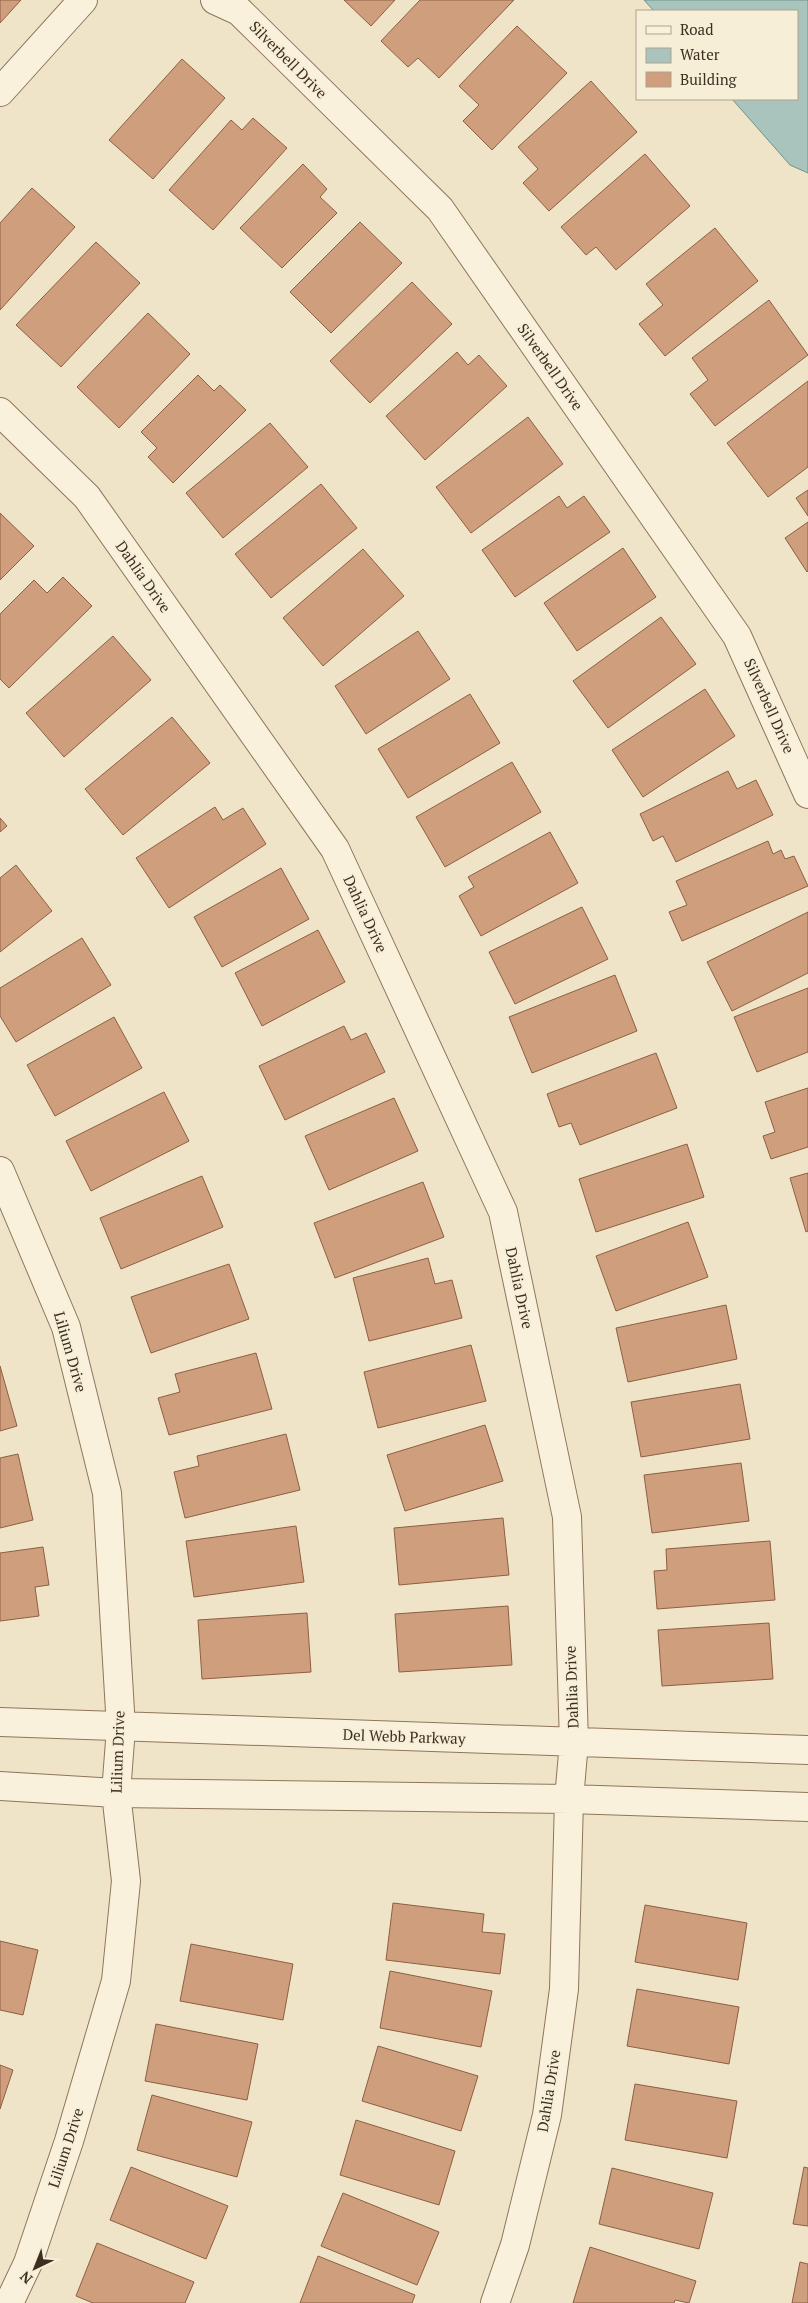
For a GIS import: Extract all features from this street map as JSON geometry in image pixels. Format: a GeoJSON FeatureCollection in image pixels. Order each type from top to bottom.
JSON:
{"type":"FeatureCollection","features":[{"type":"Feature","properties":{"kind":"street"},"geometry":{"type":"LineString","coordinates":[[0,92],[83,0]]}},
{"type":"Feature","properties":{"kind":"street","name":"Silverbell Drive"},"geometry":{"type":"LineString","coordinates":[[215,0],[239,11],[440,209],[737,636],[808,794]]}},
{"type":"Feature","properties":{"kind":"street","name":"Dahlia Drive"},"geometry":{"type":"LineString","coordinates":[[0,412],[88,497],[335,849],[503,1212],[567,1517],[574,1742],[569,1799],[564,1989],[546,2115],[515,2245],[495,2303]]}},
{"type":"Feature","properties":{"kind":"street","name":"Lilium Drive"},"geometry":{"type":"LineString","coordinates":[[0,1171],[66,1327],[107,1493],[122,1728],[116,1793],[126,1882],[116,1981],[69,2141],[28,2263],[9,2303]]}},
{"type":"Feature","properties":{"kind":"street","name":"Del Webb Parkway"},"geometry":{"type":"LineString","coordinates":[[0,1722],[122,1728],[808,1750]]}},
{"type":"Feature","properties":{"kind":"street"},"geometry":{"type":"LineString","coordinates":[[0,1786],[116,1793],[569,1799],[808,1806]]}},
{"type":"Feature","properties":{"kind":"water"},"geometry":{"type":"Polygon","coordinates":[[[644,0],[808,0],[808,173],[790,165],[733,100],[798,100],[798,10],[653,10],[644,0]]]}},
{"type":"Feature","properties":{"kind":"building"},"geometry":{"type":"Polygon","coordinates":[[[0,0],[21,0],[0,23],[0,0]]]}},
{"type":"Feature","properties":{"kind":"building"},"geometry":{"type":"Polygon","coordinates":[[[344,0],[395,0],[371,26],[344,0]]]}},
{"type":"Feature","properties":{"kind":"building"},"geometry":{"type":"Polygon","coordinates":[[[420,0],[514,0],[439,78],[418,58],[408,67],[381,41],[420,0]]]}},
{"type":"Feature","properties":{"kind":"building"},"geometry":{"type":"Polygon","coordinates":[[[517,26],[567,73],[492,150],[463,121],[479,105],[459,86],[517,26]]]}},
{"type":"Feature","properties":{"kind":"building"},"geometry":{"type":"Polygon","coordinates":[[[182,59],[225,98],[153,179],[109,140],[182,59]]]}},
{"type":"Feature","properties":{"kind":"building"},"geometry":{"type":"Polygon","coordinates":[[[591,81],[637,132],[549,211],[523,183],[538,169],[518,147],[591,81]]]}},
{"type":"Feature","properties":{"kind":"building"},"geometry":{"type":"Polygon","coordinates":[[[253,118],[287,148],[213,230],[169,190],[231,120],[242,130],[253,118]]]}},
{"type":"Feature","properties":{"kind":"building"},"geometry":{"type":"Polygon","coordinates":[[[645,154],[690,206],[616,270],[596,247],[586,255],[561,227],[645,154]]]}},
{"type":"Feature","properties":{"kind":"building"},"geometry":{"type":"Polygon","coordinates":[[[303,164],[327,189],[320,197],[337,213],[282,268],[240,228],[303,164]]]}},
{"type":"Feature","properties":{"kind":"building"},"geometry":{"type":"Polygon","coordinates":[[[32,188],[75,227],[0,310],[0,223],[32,188]]]}},
{"type":"Feature","properties":{"kind":"building"},"geometry":{"type":"Polygon","coordinates":[[[360,222],[402,263],[331,333],[290,292],[360,222]]]}},
{"type":"Feature","properties":{"kind":"building"},"geometry":{"type":"Polygon","coordinates":[[[715,228],[758,281],[665,356],[639,324],[663,305],[646,284],[715,228]]]}},
{"type":"Feature","properties":{"kind":"building"},"geometry":{"type":"Polygon","coordinates":[[[96,242],[140,283],[61,367],[16,325],[96,242]]]}},
{"type":"Feature","properties":{"kind":"building"},"geometry":{"type":"Polygon","coordinates":[[[412,282],[452,324],[370,403],[330,361],[412,282]]]}},
{"type":"Feature","properties":{"kind":"building"},"geometry":{"type":"Polygon","coordinates":[[[769,300],[808,355],[715,426],[690,394],[708,380],[692,358],[769,300]]]}},
{"type":"Feature","properties":{"kind":"building"},"geometry":{"type":"Polygon","coordinates":[[[148,313],[190,354],[119,428],[77,387],[148,313]]]}},
{"type":"Feature","properties":{"kind":"building"},"geometry":{"type":"Polygon","coordinates":[[[457,352],[468,365],[479,355],[507,386],[425,460],[386,416],[457,352]]]}},
{"type":"Feature","properties":{"kind":"building"},"geometry":{"type":"Polygon","coordinates":[[[198,375],[214,391],[220,385],[246,410],[173,483],[148,457],[157,448],[141,432],[198,375]]]}},
{"type":"Feature","properties":{"kind":"building"},"geometry":{"type":"Polygon","coordinates":[[[808,381],[808,467],[768,497],[727,443],[808,381]]]}},
{"type":"Feature","properties":{"kind":"building"},"geometry":{"type":"Polygon","coordinates":[[[528,417],[563,464],[471,533],[436,487],[528,417]]]}},
{"type":"Feature","properties":{"kind":"building"},"geometry":{"type":"Polygon","coordinates":[[[270,423],[308,467],[223,538],[186,493],[270,423]]]}},
{"type":"Feature","properties":{"kind":"building"},"geometry":{"type":"Polygon","coordinates":[[[321,484],[357,528],[271,598],[235,554],[321,484]]]}},
{"type":"Feature","properties":{"kind":"building"},"geometry":{"type":"Polygon","coordinates":[[[808,490],[808,516],[796,498],[808,490]]]}},
{"type":"Feature","properties":{"kind":"building"},"geometry":{"type":"Polygon","coordinates":[[[559,496],[567,508],[584,496],[610,532],[515,597],[482,550],[559,496]]]}},
{"type":"Feature","properties":{"kind":"building"},"geometry":{"type":"Polygon","coordinates":[[[0,513],[34,546],[0,580],[0,513]]]}},
{"type":"Feature","properties":{"kind":"building"},"geometry":{"type":"Polygon","coordinates":[[[808,522],[808,571],[807,572],[785,538],[808,522]]]}},
{"type":"Feature","properties":{"kind":"building"},"geometry":{"type":"Polygon","coordinates":[[[623,548],[656,597],[577,651],[544,603],[623,548]]]}},
{"type":"Feature","properties":{"kind":"building"},"geometry":{"type":"Polygon","coordinates":[[[363,549],[404,596],[323,666],[283,618],[363,549]]]}},
{"type":"Feature","properties":{"kind":"building"},"geometry":{"type":"Polygon","coordinates":[[[63,577],[92,606],[9,688],[0,679],[0,614],[34,580],[47,593],[63,577]]]}},
{"type":"Feature","properties":{"kind":"building"},"geometry":{"type":"Polygon","coordinates":[[[661,617],[696,664],[608,728],[573,681],[661,617]]]}},
{"type":"Feature","properties":{"kind":"building"},"geometry":{"type":"Polygon","coordinates":[[[418,631],[450,679],[366,734],[335,686],[418,631]]]}},
{"type":"Feature","properties":{"kind":"building"},"geometry":{"type":"Polygon","coordinates":[[[113,636],[151,680],[64,757],[26,713],[113,636]]]}},
{"type":"Feature","properties":{"kind":"building"},"geometry":{"type":"Polygon","coordinates":[[[705,689],[735,736],[643,797],[612,750],[705,689]]]}},
{"type":"Feature","properties":{"kind":"building"},"geometry":{"type":"Polygon","coordinates":[[[470,694],[500,743],[408,798],[378,749],[470,694]]]}},
{"type":"Feature","properties":{"kind":"building"},"geometry":{"type":"Polygon","coordinates":[[[172,717],[210,763],[123,835],[85,789],[172,717]]]}},
{"type":"Feature","properties":{"kind":"building"},"geometry":{"type":"Polygon","coordinates":[[[512,762],[541,812],[445,867],[416,817],[512,762]]]}},
{"type":"Feature","properties":{"kind":"building"},"geometry":{"type":"Polygon","coordinates":[[[728,771],[737,789],[756,780],[773,815],[676,862],[663,836],[653,841],[640,814],[728,771]]]}},
{"type":"Feature","properties":{"kind":"building"},"geometry":{"type":"Polygon","coordinates":[[[215,807],[223,820],[243,808],[266,844],[169,908],[136,858],[215,807]]]}},
{"type":"Feature","properties":{"kind":"building"},"geometry":{"type":"Polygon","coordinates":[[[0,818],[7,826],[0,832],[0,818]]]}},
{"type":"Feature","properties":{"kind":"building"},"geometry":{"type":"Polygon","coordinates":[[[550,832],[578,883],[481,936],[459,896],[474,887],[468,877],[550,832]]]}},
{"type":"Feature","properties":{"kind":"building"},"geometry":{"type":"Polygon","coordinates":[[[768,841],[773,854],[781,850],[785,859],[794,856],[808,886],[682,941],[669,912],[687,905],[676,881],[768,841]]]}},
{"type":"Feature","properties":{"kind":"building"},"geometry":{"type":"Polygon","coordinates":[[[16,865],[52,911],[0,952],[0,878],[16,865]]]}},
{"type":"Feature","properties":{"kind":"building"},"geometry":{"type":"Polygon","coordinates":[[[281,868],[309,919],[222,967],[194,917],[281,868]]]}},
{"type":"Feature","properties":{"kind":"building"},"geometry":{"type":"Polygon","coordinates":[[[582,907],[608,959],[515,1004],[489,952],[582,907]]]}},
{"type":"Feature","properties":{"kind":"building"},"geometry":{"type":"Polygon","coordinates":[[[808,912],[808,973],[732,1011],[707,962],[808,912]]]}},
{"type":"Feature","properties":{"kind":"building"},"geometry":{"type":"Polygon","coordinates":[[[318,930],[345,982],[262,1026],[235,973],[318,930]]]}},
{"type":"Feature","properties":{"kind":"building"},"geometry":{"type":"Polygon","coordinates":[[[82,938],[111,985],[16,1042],[0,1016],[0,988],[82,938]]]}},
{"type":"Feature","properties":{"kind":"building"},"geometry":{"type":"Polygon","coordinates":[[[615,975],[637,1031],[532,1073],[509,1017],[615,975]]]}},
{"type":"Feature","properties":{"kind":"building"},"geometry":{"type":"Polygon","coordinates":[[[808,988],[808,1052],[757,1072],[734,1017],[808,988]]]}},
{"type":"Feature","properties":{"kind":"building"},"geometry":{"type":"Polygon","coordinates":[[[114,1017],[142,1068],[55,1116],[27,1065],[114,1017]]]}},
{"type":"Feature","properties":{"kind":"building"},"geometry":{"type":"Polygon","coordinates":[[[344,1026],[351,1040],[366,1033],[385,1072],[285,1120],[259,1066],[344,1026]]]}},
{"type":"Feature","properties":{"kind":"building"},"geometry":{"type":"Polygon","coordinates":[[[656,1053],[677,1108],[580,1145],[571,1123],[559,1127],[547,1094],[656,1053]]]}},
{"type":"Feature","properties":{"kind":"building"},"geometry":{"type":"Polygon","coordinates":[[[808,1088],[808,1147],[771,1159],[763,1136],[775,1132],[765,1102],[808,1088]]]}},
{"type":"Feature","properties":{"kind":"building"},"geometry":{"type":"Polygon","coordinates":[[[164,1092],[189,1141],[91,1191],[66,1141],[164,1092]]]}},
{"type":"Feature","properties":{"kind":"building"},"geometry":{"type":"Polygon","coordinates":[[[394,1098],[418,1151],[329,1190],[305,1136],[394,1098]]]}},
{"type":"Feature","properties":{"kind":"building"},"geometry":{"type":"Polygon","coordinates":[[[687,1144],[704,1197],[596,1232],[579,1179],[687,1144]]]}},
{"type":"Feature","properties":{"kind":"building"},"geometry":{"type":"Polygon","coordinates":[[[808,1173],[808,1231],[806,1232],[790,1178],[808,1173]]]}},
{"type":"Feature","properties":{"kind":"building"},"geometry":{"type":"Polygon","coordinates":[[[202,1176],[223,1227],[121,1269],[100,1218],[202,1176]]]}},
{"type":"Feature","properties":{"kind":"building"},"geometry":{"type":"Polygon","coordinates":[[[423,1182],[444,1237],[335,1278],[314,1223],[423,1182]]]}},
{"type":"Feature","properties":{"kind":"building"},"geometry":{"type":"Polygon","coordinates":[[[688,1222],[708,1277],[616,1311],[596,1256],[688,1222]]]}},
{"type":"Feature","properties":{"kind":"building"},"geometry":{"type":"Polygon","coordinates":[[[428,1258],[435,1284],[452,1280],[462,1318],[369,1341],[353,1278],[428,1258]]]}},
{"type":"Feature","properties":{"kind":"building"},"geometry":{"type":"Polygon","coordinates":[[[229,1264],[249,1319],[151,1353],[131,1297],[229,1264]]]}},
{"type":"Feature","properties":{"kind":"building"},"geometry":{"type":"Polygon","coordinates":[[[726,1305],[737,1359],[628,1382],[616,1328],[726,1305]]]}},
{"type":"Feature","properties":{"kind":"building"},"geometry":{"type":"Polygon","coordinates":[[[471,1345],[486,1401],[378,1428],[364,1372],[471,1345]]]}},
{"type":"Feature","properties":{"kind":"building"},"geometry":{"type":"Polygon","coordinates":[[[256,1353],[272,1409],[169,1435],[158,1398],[180,1392],[175,1374],[256,1353]]]}},
{"type":"Feature","properties":{"kind":"building"},"geometry":{"type":"Polygon","coordinates":[[[0,1366],[17,1426],[0,1431],[0,1366]]]}},
{"type":"Feature","properties":{"kind":"building"},"geometry":{"type":"Polygon","coordinates":[[[740,1384],[750,1439],[641,1457],[631,1402],[740,1384]]]}},
{"type":"Feature","properties":{"kind":"building"},"geometry":{"type":"Polygon","coordinates":[[[485,1425],[503,1481],[405,1511],[387,1455],[485,1425]]]}},
{"type":"Feature","properties":{"kind":"building"},"geometry":{"type":"Polygon","coordinates":[[[286,1434],[300,1490],[185,1518],[174,1472],[199,1466],[197,1456],[286,1434]]]}},
{"type":"Feature","properties":{"kind":"building"},"geometry":{"type":"Polygon","coordinates":[[[18,1454],[33,1520],[0,1528],[0,1458],[18,1454]]]}},
{"type":"Feature","properties":{"kind":"building"},"geometry":{"type":"Polygon","coordinates":[[[741,1463],[749,1521],[652,1533],[644,1475],[741,1463]]]}},
{"type":"Feature","properties":{"kind":"building"},"geometry":{"type":"Polygon","coordinates":[[[503,1518],[509,1575],[399,1585],[394,1528],[503,1518]]]}},
{"type":"Feature","properties":{"kind":"building"},"geometry":{"type":"Polygon","coordinates":[[[296,1526],[304,1582],[194,1597],[186,1541],[296,1526]]]}},
{"type":"Feature","properties":{"kind":"building"},"geometry":{"type":"Polygon","coordinates":[[[770,1541],[775,1600],[657,1609],[654,1571],[667,1570],[666,1549],[770,1541]]]}},
{"type":"Feature","properties":{"kind":"building"},"geometry":{"type":"Polygon","coordinates":[[[43,1547],[49,1585],[35,1587],[39,1616],[0,1621],[0,1553],[43,1547]]]}},
{"type":"Feature","properties":{"kind":"building"},"geometry":{"type":"Polygon","coordinates":[[[508,1606],[512,1665],[399,1672],[395,1614],[508,1606]]]}},
{"type":"Feature","properties":{"kind":"building"},"geometry":{"type":"Polygon","coordinates":[[[307,1613],[311,1672],[202,1679],[198,1620],[307,1613]]]}},
{"type":"Feature","properties":{"kind":"building"},"geometry":{"type":"Polygon","coordinates":[[[769,1623],[773,1679],[662,1686],[658,1630],[769,1623]]]}},
{"type":"Feature","properties":{"kind":"building"},"geometry":{"type":"Polygon","coordinates":[[[393,1903],[484,1914],[482,1932],[505,1934],[500,1974],[386,1960],[393,1903]]]}},
{"type":"Feature","properties":{"kind":"building"},"geometry":{"type":"Polygon","coordinates":[[[645,1905],[747,1923],[738,1980],[635,1962],[645,1905]]]}},
{"type":"Feature","properties":{"kind":"building"},"geometry":{"type":"Polygon","coordinates":[[[0,1941],[38,1950],[23,2015],[0,2010],[0,1941]]]}},
{"type":"Feature","properties":{"kind":"building"},"geometry":{"type":"Polygon","coordinates":[[[191,1944],[293,1964],[283,2020],[180,2001],[191,1944]]]}},
{"type":"Feature","properties":{"kind":"building"},"geometry":{"type":"Polygon","coordinates":[[[390,1971],[492,1991],[481,2047],[380,2028],[390,1971]]]}},
{"type":"Feature","properties":{"kind":"building"},"geometry":{"type":"Polygon","coordinates":[[[637,1989],[739,2007],[729,2064],[627,2046],[637,1989]]]}},
{"type":"Feature","properties":{"kind":"building"},"geometry":{"type":"Polygon","coordinates":[[[156,2024],[258,2044],[247,2100],[145,2081],[156,2024]]]}},
{"type":"Feature","properties":{"kind":"building"},"geometry":{"type":"Polygon","coordinates":[[[378,2046],[478,2076],[461,2131],[362,2101],[378,2046]]]}},
{"type":"Feature","properties":{"kind":"building"},"geometry":{"type":"Polygon","coordinates":[[[0,2065],[13,2070],[0,2109],[0,2065]]]}},
{"type":"Feature","properties":{"kind":"building"},"geometry":{"type":"Polygon","coordinates":[[[635,2084],[737,2101],[727,2158],[625,2140],[635,2084]]]}},
{"type":"Feature","properties":{"kind":"building"},"geometry":{"type":"Polygon","coordinates":[[[152,2095],[252,2122],[237,2177],[137,2150],[152,2095]]]}},
{"type":"Feature","properties":{"kind":"building"},"geometry":{"type":"Polygon","coordinates":[[[356,2120],[455,2151],[439,2205],[340,2175],[356,2120]]]}},
{"type":"Feature","properties":{"kind":"building"},"geometry":{"type":"Polygon","coordinates":[[[131,2167],[228,2206],[206,2259],[110,2220],[131,2167]]]}},
{"type":"Feature","properties":{"kind":"building"},"geometry":{"type":"Polygon","coordinates":[[[804,2167],[808,2168],[808,2226],[793,2224],[804,2167]]]}},
{"type":"Feature","properties":{"kind":"building"},"geometry":{"type":"Polygon","coordinates":[[[612,2168],[713,2193],[699,2249],[599,2224],[612,2168]]]}},
{"type":"Feature","properties":{"kind":"building"},"geometry":{"type":"Polygon","coordinates":[[[343,2193],[439,2232],[417,2285],[321,2246],[343,2193]]]}},
{"type":"Feature","properties":{"kind":"building"},"geometry":{"type":"Polygon","coordinates":[[[97,2243],[194,2282],[185,2303],[93,2303],[76,2296],[97,2243]]]}},
{"type":"Feature","properties":{"kind":"building"},"geometry":{"type":"Polygon","coordinates":[[[590,2247],[696,2281],[689,2303],[675,2300],[674,2303],[573,2303],[590,2247]]]}},
{"type":"Feature","properties":{"kind":"building"},"geometry":{"type":"Polygon","coordinates":[[[318,2256],[415,2295],[412,2303],[300,2303],[318,2256]]]}},
{"type":"Feature","properties":{"kind":"building"},"geometry":{"type":"Polygon","coordinates":[[[800,2262],[808,2264],[808,2303],[792,2303],[800,2262]]]}}]}
